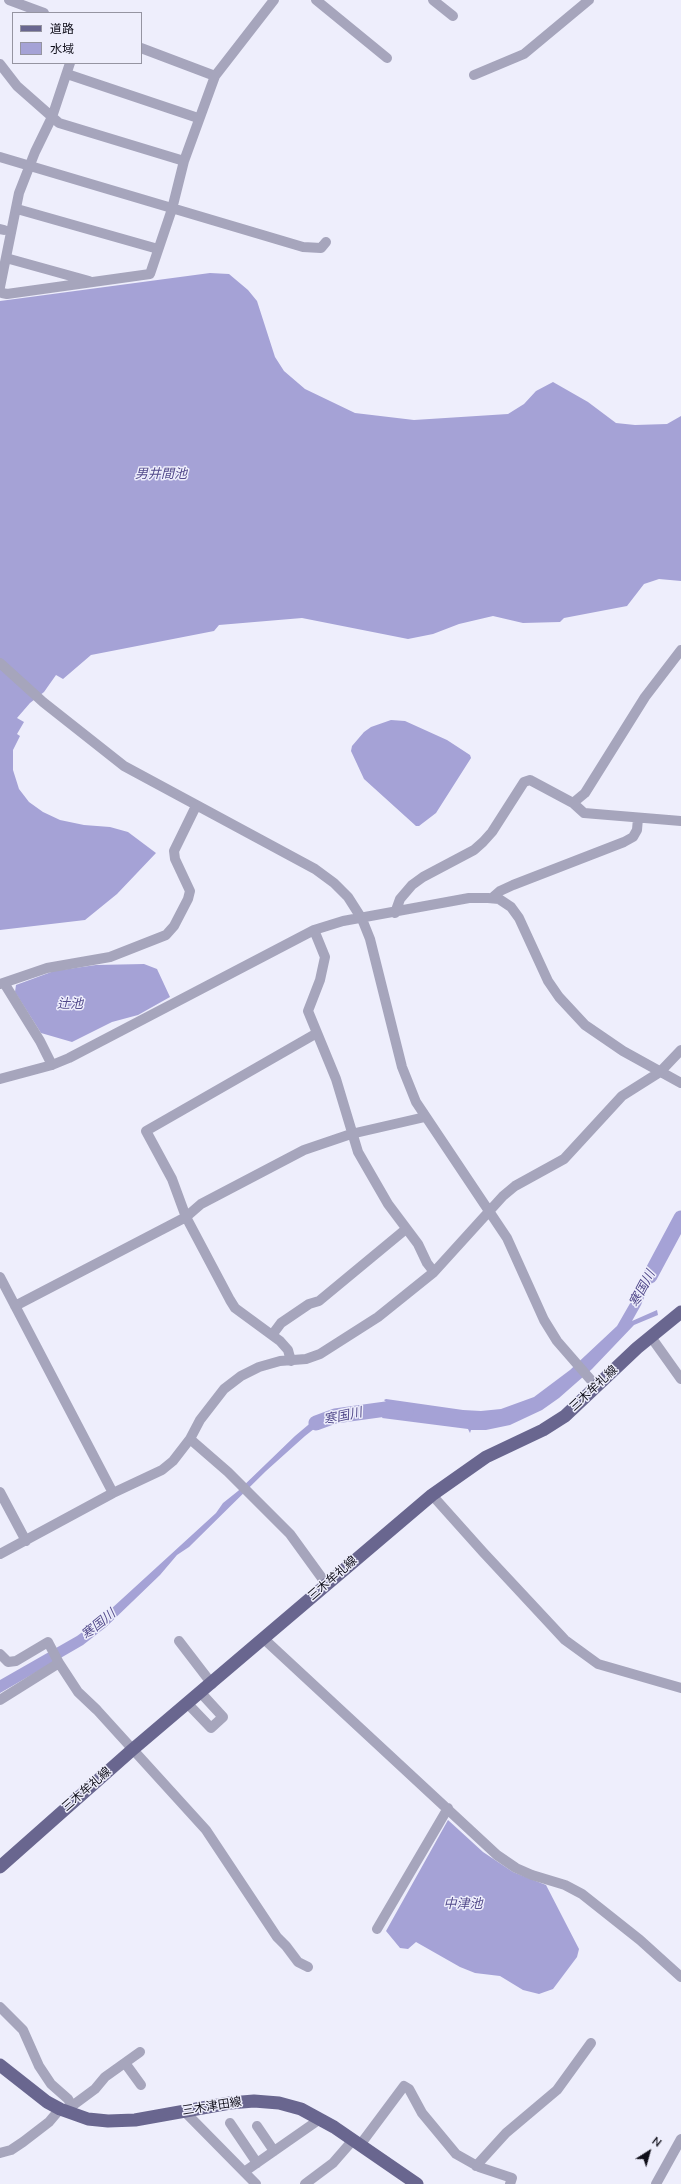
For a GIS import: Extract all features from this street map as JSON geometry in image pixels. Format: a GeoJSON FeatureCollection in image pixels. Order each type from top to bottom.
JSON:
{"type":"FeatureCollection","features":[{"type":"Feature","properties":{"kind":"main road","name":"三木牟礼線"},"geometry":{"type":"LineString","coordinates":[[0,1866],[132,1750],[212,1684],[432,1495],[486,1456],[543,1430],[565,1416],[651,1337],[681,1312]]}},
{"type":"Feature","properties":{"kind":"main road","name":"三木津田線"},"geometry":{"type":"LineString","coordinates":[[0,2065],[31,2092],[88,2119],[108,2121],[135,2120],[230,2103],[254,2101],[279,2103],[301,2109],[320,2119],[356,2142],[418,2184]]}},
{"type":"Feature","properties":{"kind":"street"},"geometry":{"type":"LineString","coordinates":[[9,0],[41,12]]}},
{"type":"Feature","properties":{"kind":"street"},"geometry":{"type":"LineString","coordinates":[[70,64],[52,117],[18,193],[17,209],[0,288],[2,293],[7,294],[150,274],[172,209],[184,161],[198,118],[215,76],[274,0]]}},
{"type":"Feature","properties":{"kind":"street"},"geometry":{"type":"LineString","coordinates":[[316,0],[387,58]]}},
{"type":"Feature","properties":{"kind":"street"},"geometry":{"type":"LineString","coordinates":[[433,0],[453,16]]}},
{"type":"Feature","properties":{"kind":"street"},"geometry":{"type":"LineString","coordinates":[[474,75],[524,54],[589,0]]}},
{"type":"Feature","properties":{"kind":"street"},"geometry":{"type":"LineString","coordinates":[[142,48],[215,76]]}},
{"type":"Feature","properties":{"kind":"street"},"geometry":{"type":"LineString","coordinates":[[0,64],[17,86],[52,117],[66,125],[184,161]]}},
{"type":"Feature","properties":{"kind":"street"},"geometry":{"type":"LineString","coordinates":[[67,74],[198,118]]}},
{"type":"Feature","properties":{"kind":"street"},"geometry":{"type":"LineString","coordinates":[[0,157],[303,247],[321,248],[326,242]]}},
{"type":"Feature","properties":{"kind":"street"},"geometry":{"type":"LineString","coordinates":[[17,209],[158,249]]}},
{"type":"Feature","properties":{"kind":"street"},"geometry":{"type":"LineString","coordinates":[[6,258],[94,282]]}},
{"type":"Feature","properties":{"kind":"street"},"geometry":{"type":"LineString","coordinates":[[573,803],[584,793],[645,698],[681,650]]}},
{"type":"Feature","properties":{"kind":"street"},"geometry":{"type":"LineString","coordinates":[[0,663],[43,702],[124,766],[315,869],[334,883],[348,897],[362,919],[370,939],[402,1067],[416,1102],[489,1211],[518,1260],[544,1320],[557,1341],[587,1377],[597,1386]]}},
{"type":"Feature","properties":{"kind":"street"},"geometry":{"type":"LineString","coordinates":[[395,913],[400,899],[412,885],[423,876],[474,850],[483,842],[492,832],[524,782],[530,780],[573,803],[584,813],[681,821]]}},
{"type":"Feature","properties":{"kind":"street"},"geometry":{"type":"LineString","coordinates":[[52,1065],[40,1041],[2,983],[47,968],[110,957],[166,935],[174,926],[188,899],[190,891],[175,859],[174,851],[196,806]]}},
{"type":"Feature","properties":{"kind":"street"},"geometry":{"type":"LineString","coordinates":[[492,898],[500,890],[624,842],[633,837],[637,830],[638,818]]}},
{"type":"Feature","properties":{"kind":"street"},"geometry":{"type":"LineString","coordinates":[[0,1080],[52,1065],[314,930],[343,921],[362,919],[470,898],[492,898],[499,899],[511,907],[548,981],[571,1010],[605,1040],[681,1083]]}},
{"type":"Feature","properties":{"kind":"street"},"geometry":{"type":"LineString","coordinates":[[314,930],[325,957],[320,980],[308,1011],[336,1079],[351,1134],[361,1158],[388,1204],[434,1272]]}},
{"type":"Feature","properties":{"kind":"street"},"geometry":{"type":"LineString","coordinates":[[291,1361],[288,1350],[272,1335],[236,1308],[230,1300],[186,1217],[172,1179],[146,1131],[317,1033]]}},
{"type":"Feature","properties":{"kind":"street"},"geometry":{"type":"LineString","coordinates":[[0,1554],[113,1493],[162,1470],[173,1461],[190,1439],[200,1420],[224,1389],[241,1376],[258,1367],[280,1361],[291,1361],[320,1354],[378,1317],[434,1272],[489,1211],[515,1186],[564,1159],[622,1096],[660,1072],[681,1050]]}},
{"type":"Feature","properties":{"kind":"street"},"geometry":{"type":"LineString","coordinates":[[15,1306],[186,1217],[201,1204],[304,1150],[351,1134],[426,1117]]}},
{"type":"Feature","properties":{"kind":"street"},"geometry":{"type":"LineString","coordinates":[[272,1335],[281,1323],[309,1304],[318,1301],[406,1229]]}},
{"type":"Feature","properties":{"kind":"street"},"geometry":{"type":"LineString","coordinates":[[0,1277],[113,1493]]}},
{"type":"Feature","properties":{"kind":"street"},"geometry":{"type":"LineString","coordinates":[[651,1337],[681,1379]]}},
{"type":"Feature","properties":{"kind":"street"},"geometry":{"type":"LineString","coordinates":[[190,1439],[238,1482],[300,1545],[327,1585]]}},
{"type":"Feature","properties":{"kind":"street"},"geometry":{"type":"LineString","coordinates":[[0,1492],[26,1541]]}},
{"type":"Feature","properties":{"kind":"street"},"geometry":{"type":"LineString","coordinates":[[432,1495],[538,1612],[571,1644],[598,1664],[681,1688]]}},
{"type":"Feature","properties":{"kind":"street"},"geometry":{"type":"LineString","coordinates":[[264,1639],[448,1808],[497,1856],[516,1868],[532,1875],[565,1885],[582,1894],[640,1940],[681,1977]]}},
{"type":"Feature","properties":{"kind":"street"},"geometry":{"type":"LineString","coordinates":[[179,1641],[212,1684]]}},
{"type":"Feature","properties":{"kind":"street"},"geometry":{"type":"LineString","coordinates":[[0,1654],[8,1662],[16,1660],[48,1642],[59,1664],[78,1692],[97,1710],[206,1830],[277,1937],[298,1962],[308,1967]]}},
{"type":"Feature","properties":{"kind":"street"},"geometry":{"type":"LineString","coordinates":[[0,1700],[59,1664]]}},
{"type":"Feature","properties":{"kind":"street"},"geometry":{"type":"LineString","coordinates":[[188,1704],[211,1728],[223,1717],[201,1693]]}},
{"type":"Feature","properties":{"kind":"street"},"geometry":{"type":"LineString","coordinates":[[377,1929],[448,1808]]}},
{"type":"Feature","properties":{"kind":"street"},"geometry":{"type":"LineString","coordinates":[[0,2007],[23,2030],[39,2066],[51,2084],[68,2100],[68,2110]]}},
{"type":"Feature","properties":{"kind":"street"},"geometry":{"type":"LineString","coordinates":[[476,2166],[506,2133],[557,2090],[591,2043]]}},
{"type":"Feature","properties":{"kind":"street"},"geometry":{"type":"LineString","coordinates":[[0,2153],[11,2150],[68,2110],[95,2089],[105,2077],[140,2052]]}},
{"type":"Feature","properties":{"kind":"street"},"geometry":{"type":"LineString","coordinates":[[125,2062],[140,2085]]}},
{"type":"Feature","properties":{"kind":"street"},"geometry":{"type":"LineString","coordinates":[[305,2184],[333,2163],[356,2142],[404,2086],[409,2089],[422,2113],[456,2154],[476,2166],[512,2178],[510,2184]]}},
{"type":"Feature","properties":{"kind":"street"},"geometry":{"type":"LineString","coordinates":[[184,2111],[256,2184]]}},
{"type":"Feature","properties":{"kind":"street"},"geometry":{"type":"LineString","coordinates":[[244,2172],[320,2119]]}},
{"type":"Feature","properties":{"kind":"street"},"geometry":{"type":"LineString","coordinates":[[230,2123],[257,2162]]}},
{"type":"Feature","properties":{"kind":"street"},"geometry":{"type":"LineString","coordinates":[[257,2126],[274,2150]]}},
{"type":"Feature","properties":{"kind":"street"},"geometry":{"type":"LineString","coordinates":[[656,2184],[681,2139]]}},
{"type":"Feature","properties":{"kind":"water","name":"男井間池"},"geometry":{"type":"Polygon","coordinates":[[[210,273],[229,274],[248,290],[257,301],[275,357],[284,371],[305,389],[355,413],[414,420],[508,414],[524,404],[536,391],[553,382],[588,402],[616,423],[635,425],[667,424],[681,416],[681,581],[659,579],[644,584],[627,606],[564,618],[560,622],[523,623],[493,616],[459,624],[433,634],[408,639],[302,618],[219,625],[214,631],[91,655],[63,679],[56,675],[44,692],[30,703],[17,718],[24,722],[17,734],[20,736],[13,750],[13,770],[19,789],[29,802],[43,812],[60,820],[84,825],[110,827],[128,832],[156,853],[117,894],[85,920],[0,930],[0,301],[210,273]]]}},
{"type":"Feature","properties":{"kind":"water"},"geometry":{"type":"Polygon","coordinates":[[[391,720],[405,721],[447,740],[470,755],[471,758],[436,813],[419,826],[416,826],[364,779],[351,751],[352,746],[364,732],[371,727],[391,720]]]}},
{"type":"Feature","properties":{"kind":"water","name":"辻池"},"geometry":{"type":"Polygon","coordinates":[[[144,964],[157,969],[170,997],[138,1015],[112,1022],[72,1042],[41,1033],[15,992],[16,985],[54,971],[96,965],[144,964]]]}},
{"type":"Feature","properties":{"kind":"water"},"geometry":{"type":"Polygon","coordinates":[[[660,1258],[641,1305],[632,1321],[657,1310],[658,1315],[634,1325],[592,1369],[559,1398],[542,1410],[510,1425],[486,1430],[471,1430],[470,1433],[468,1429],[382,1418],[386,1409],[386,1402],[384,1400],[386,1399],[463,1410],[481,1411],[501,1409],[534,1397],[570,1370],[617,1326],[655,1260],[660,1258]]]}},
{"type":"Feature","properties":{"kind":"water"},"geometry":{"type":"Polygon","coordinates":[[[334,1414],[334,1419],[319,1425],[266,1471],[189,1547],[177,1555],[160,1575],[106,1627],[83,1645],[0,1693],[0,1680],[77,1636],[99,1620],[216,1513],[223,1503],[238,1491],[295,1436],[314,1420],[334,1414]]]}},
{"type":"Feature","properties":{"kind":"water","name":"中津池"},"geometry":{"type":"Polygon","coordinates":[[[448,1820],[483,1852],[513,1872],[546,1885],[579,1949],[577,1957],[553,1989],[539,1994],[523,1990],[500,1976],[475,1973],[460,1967],[416,1942],[408,1949],[400,1948],[386,1931],[448,1820]]]}},
{"type":"Feature","properties":{"kind":"waterway","name":"寒国川"},"geometry":{"type":"LineString","coordinates":[[650,1276],[681,1218]]}},
{"type":"Feature","properties":{"kind":"waterway","name":"寒国川"},"geometry":{"type":"LineString","coordinates":[[316,1423],[335,1416],[386,1409],[406,1412]]}}]}
